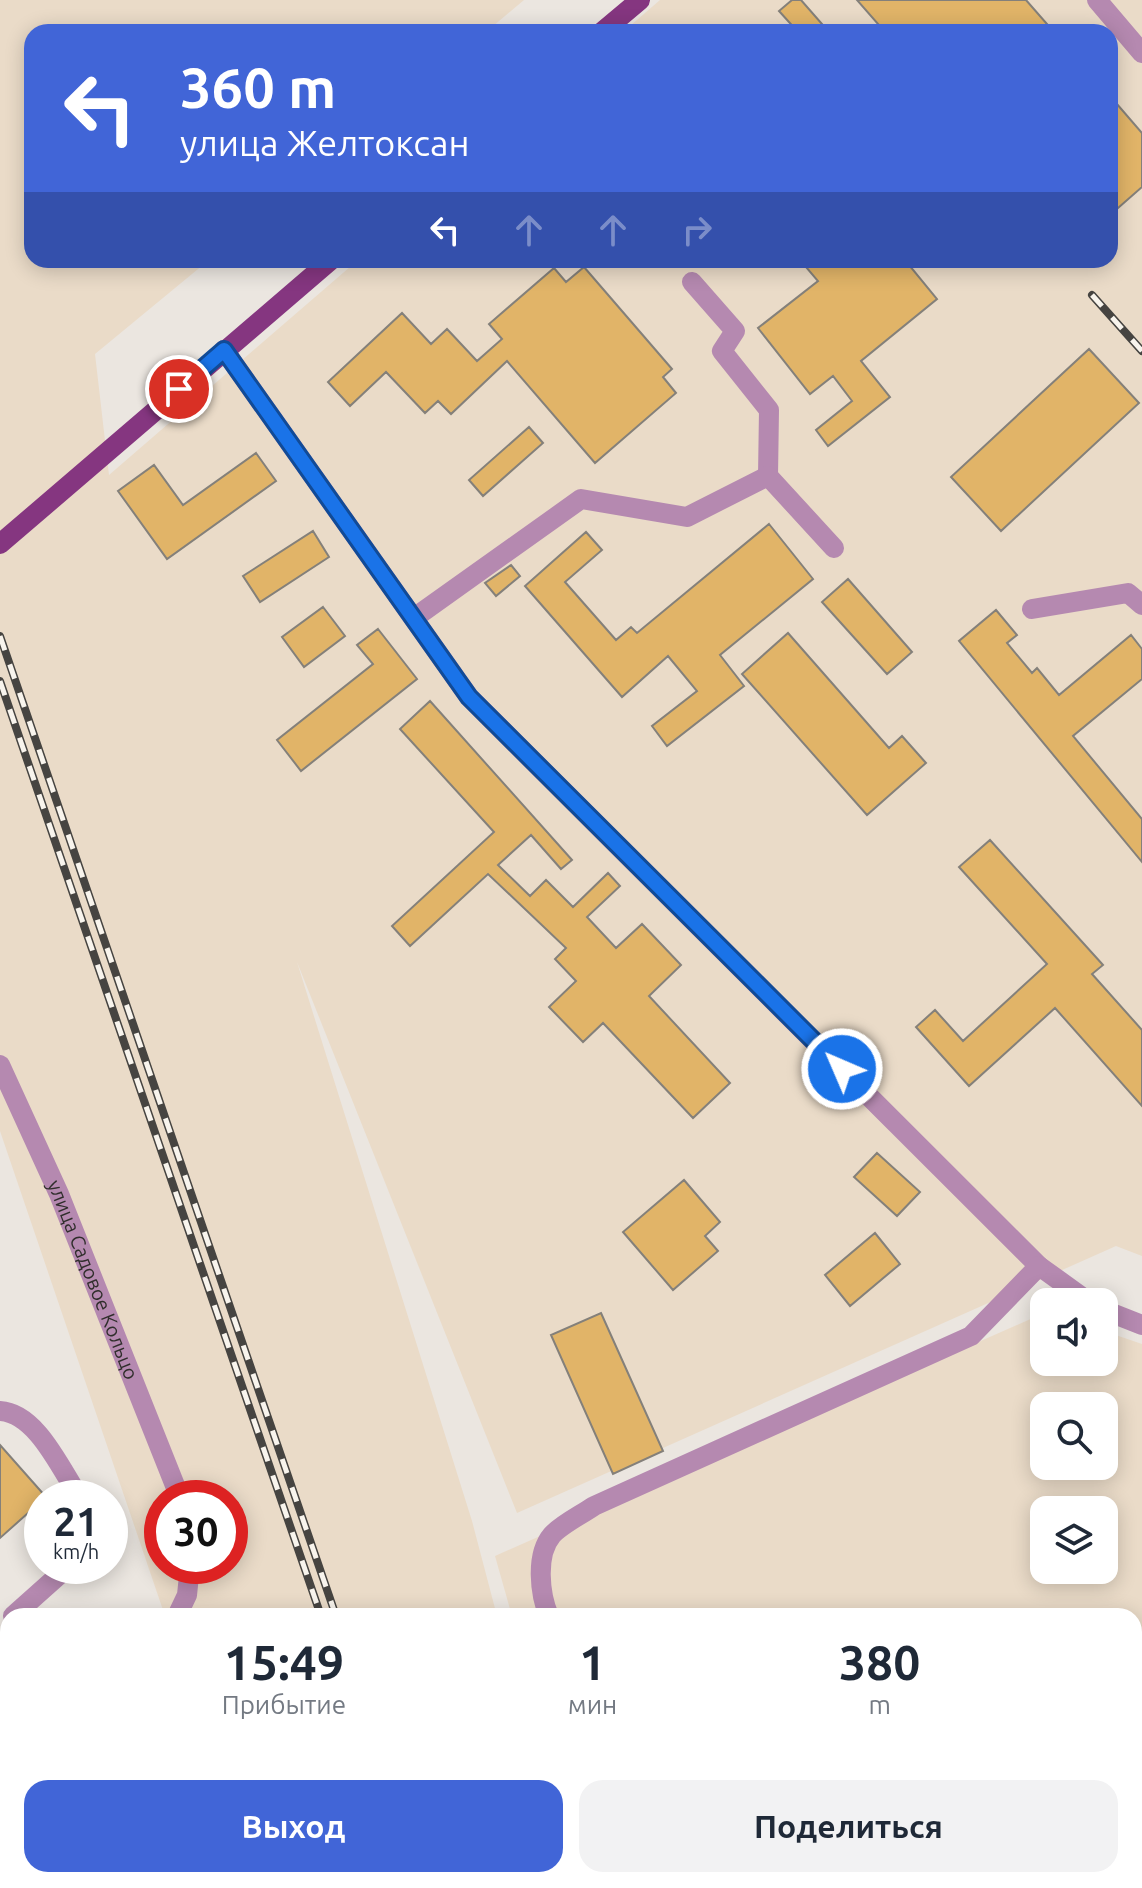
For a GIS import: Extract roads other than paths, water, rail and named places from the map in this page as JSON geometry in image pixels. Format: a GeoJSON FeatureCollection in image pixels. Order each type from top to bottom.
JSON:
{"type":"FeatureCollection","features":[{"type":"Feature","properties":{"kind":"main road"},"geometry":{"type":"LineString","coordinates":[[612,24],[640,0]]}},
{"type":"Feature","properties":{"kind":"main road"},"geometry":{"type":"LineString","coordinates":[[0,544],[321,268]]}},
{"type":"Feature","properties":{"kind":"street"},"geometry":{"type":"LineString","coordinates":[[1097,0],[1117,24]]}},
{"type":"Feature","properties":{"kind":"street"},"geometry":{"type":"LineString","coordinates":[[1118,25],[1142,53]]}},
{"type":"Feature","properties":{"kind":"street"},"geometry":{"type":"LineString","coordinates":[[692,282],[735,331],[722,351],[769,410],[768,476],[834,548]]}},
{"type":"Feature","properties":{"kind":"street"},"geometry":{"type":"LineString","coordinates":[[224,350],[469,697],[1039,1266],[1070,1288]]}},
{"type":"Feature","properties":{"kind":"street"},"geometry":{"type":"LineString","coordinates":[[414,618],[581,499],[687,517],[768,476]]}},
{"type":"Feature","properties":{"kind":"street"},"geometry":{"type":"LineString","coordinates":[[1032,609],[1128,593],[1142,605]]}},
{"type":"Feature","properties":{"kind":"street","name":"улица Садовое Кольцо"},"geometry":{"type":"LineString","coordinates":[[0,1065],[59,1194],[173,1480]]}},
{"type":"Feature","properties":{"kind":"street"},"geometry":{"type":"LineString","coordinates":[[545,1608],[541,1577],[543,1554],[551,1536],[594,1506],[971,1336],[1039,1266]]}},
{"type":"Feature","properties":{"kind":"street"},"geometry":{"type":"LineString","coordinates":[[1118,1316],[1142,1325]]}},
{"type":"Feature","properties":{"kind":"street"},"geometry":{"type":"LineString","coordinates":[[0,1411],[14,1412],[30,1424],[68,1480]]}},
{"type":"Feature","properties":{"kind":"street"},"geometry":{"type":"LineString","coordinates":[[22,1608],[49,1584]]}},
{"type":"Feature","properties":{"kind":"street"},"geometry":{"type":"LineString","coordinates":[[181,1608],[188,1584]]}},
{"type":"Feature","properties":{"kind":"railway"},"geometry":{"type":"LineString","coordinates":[[1092,295],[1142,351]]}},
{"type":"Feature","properties":{"kind":"railway"},"geometry":{"type":"LineString","coordinates":[[0,636],[333,1608]]}},
{"type":"Feature","properties":{"kind":"railway"},"geometry":{"type":"LineString","coordinates":[[0,681],[318,1608]]}}]}
